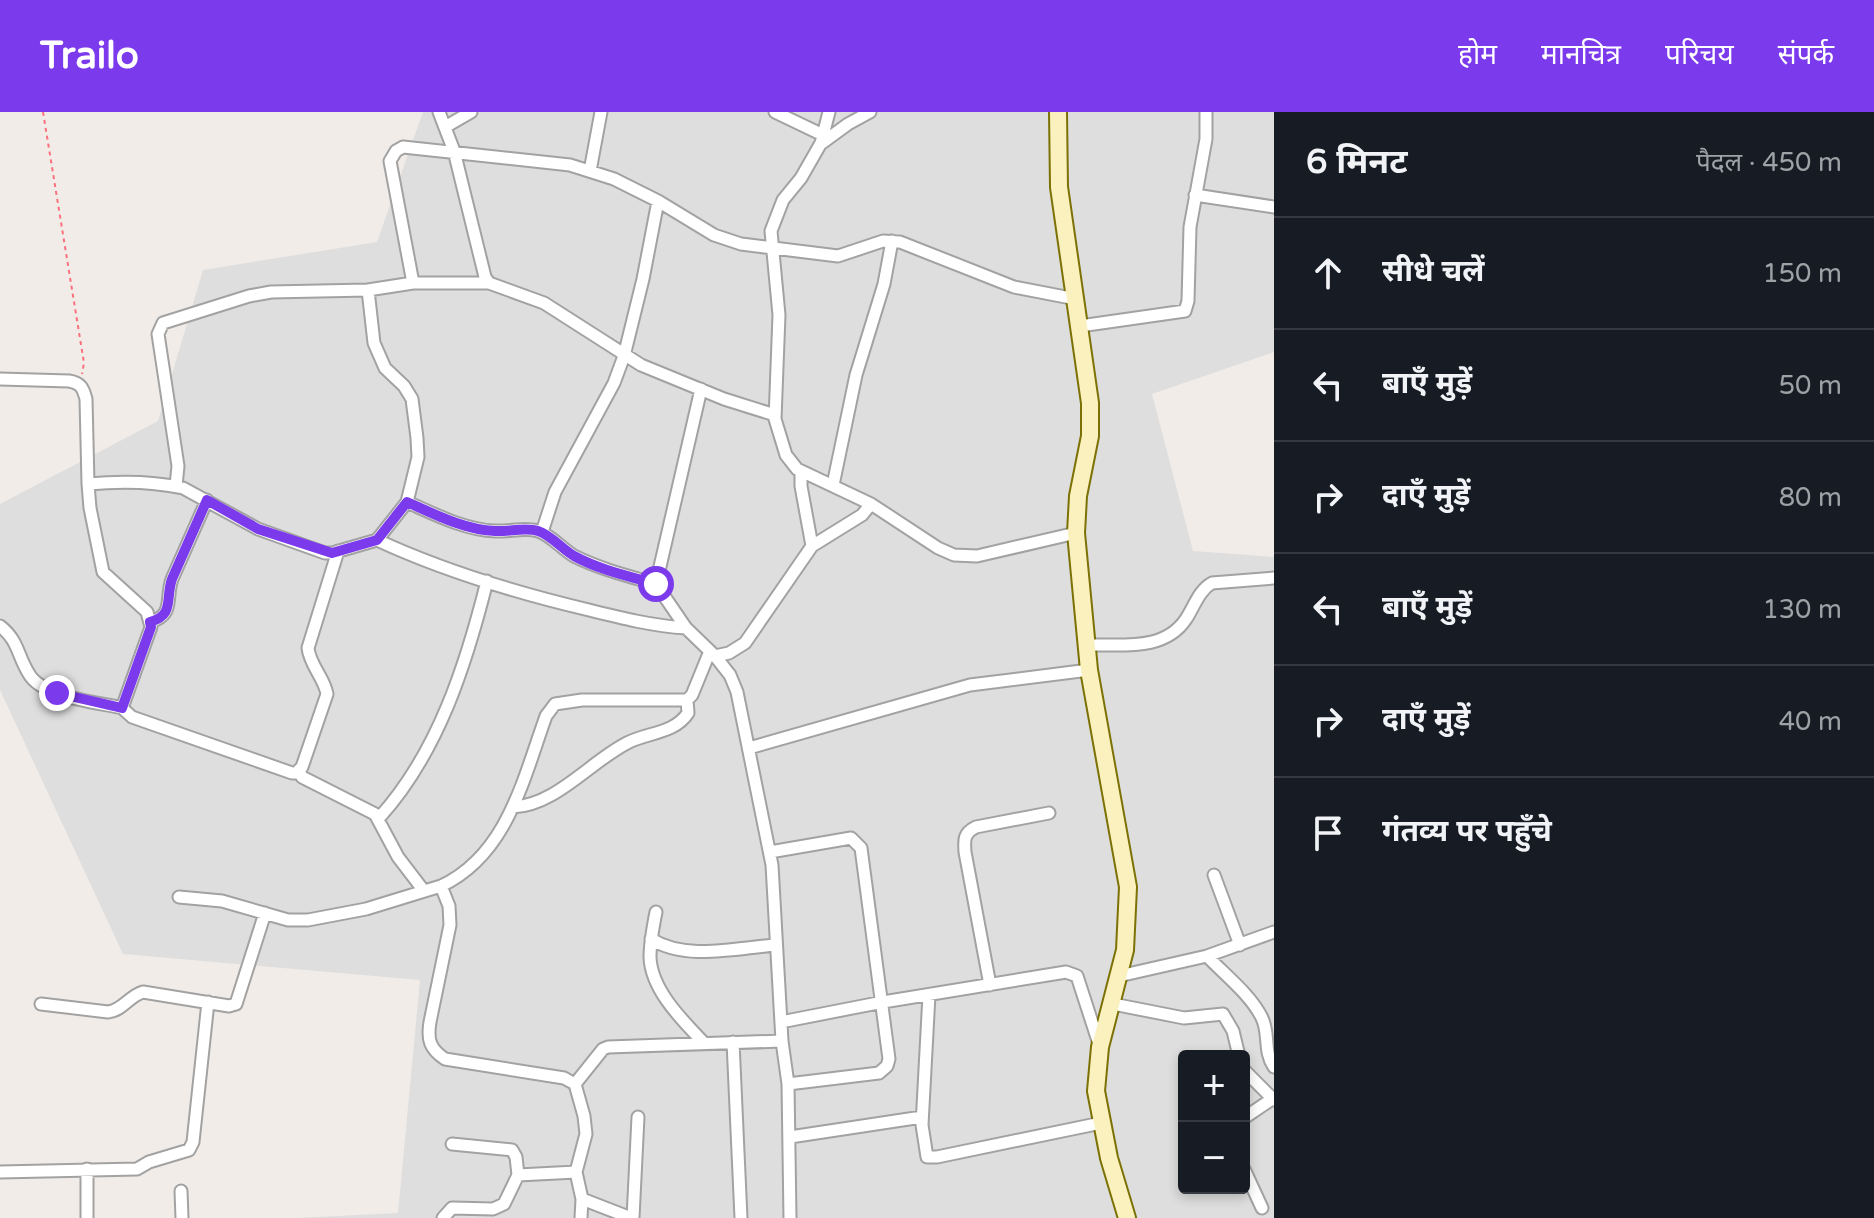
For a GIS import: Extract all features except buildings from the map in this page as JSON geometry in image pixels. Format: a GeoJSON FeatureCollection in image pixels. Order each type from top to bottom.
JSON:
{"type":"FeatureCollection","features":[{"type":"Feature","properties":{"kind":"main road"},"geometry":{"type":"LineString","coordinates":[[1058,112],[1059,187],[1088,375],[1090,425],[1078,496],[1076,533],[1086,645],[1128,887],[1127,936],[1113,1004],[1100,1047],[1096,1091],[1101,1123],[1127,1218]]}},
{"type":"Feature","properties":{"kind":"street"},"geometry":{"type":"LineString","coordinates":[[439,112],[454,151],[489,283]]}},
{"type":"Feature","properties":{"kind":"street"},"geometry":{"type":"LineString","coordinates":[[445,127],[471,112]]}},
{"type":"Feature","properties":{"kind":"street"},"geometry":{"type":"LineString","coordinates":[[590,171],[601,112]]}},
{"type":"Feature","properties":{"kind":"street"},"geometry":{"type":"LineString","coordinates":[[775,112],[822,139]]}},
{"type":"Feature","properties":{"kind":"street"},"geometry":{"type":"LineString","coordinates":[[829,112],[822,139],[801,178],[783,200],[771,231],[779,315],[775,415],[786,455],[801,471],[871,504],[938,548],[954,555],[977,556],[1076,533]]}},
{"type":"Feature","properties":{"kind":"street"},"geometry":{"type":"LineString","coordinates":[[822,139],[870,112]]}},
{"type":"Feature","properties":{"kind":"street"},"geometry":{"type":"LineString","coordinates":[[1080,326],[1185,311],[1188,301],[1190,227],[1206,139],[1206,112]]}},
{"type":"Feature","properties":{"kind":"street"},"geometry":{"type":"LineString","coordinates":[[413,283],[390,161],[403,147],[570,165],[614,179],[725,240],[838,256],[892,241],[911,244],[1014,287],[1076,299]]}},
{"type":"Feature","properties":{"kind":"street"},"geometry":{"type":"LineString","coordinates":[[1195,195],[1274,207]]}},
{"type":"Feature","properties":{"kind":"street"},"geometry":{"type":"LineString","coordinates":[[542,532],[555,492],[614,383],[624,356],[658,201]]}},
{"type":"Feature","properties":{"kind":"street"},"geometry":{"type":"LineString","coordinates":[[833,485],[856,375],[884,284],[892,241]]}},
{"type":"Feature","properties":{"kind":"street"},"geometry":{"type":"LineString","coordinates":[[176,486],[178,466],[159,327],[163,323],[249,296],[271,292],[368,290],[413,283],[489,283],[544,303],[641,365],[775,415]]}},
{"type":"Feature","properties":{"kind":"street"},"geometry":{"type":"LineString","coordinates":[[88,484],[163,483],[176,486],[258,529],[325,553],[377,540],[407,502],[418,457],[412,399],[380,358],[371,327],[368,290]]}},
{"type":"Feature","properties":{"kind":"street"},"geometry":{"type":"LineString","coordinates":[[0,379],[78,383],[83,387],[90,508],[103,572],[147,612],[151,627],[122,708]]}},
{"type":"Feature","properties":{"kind":"street"},"geometry":{"type":"LineString","coordinates":[[656,584],[701,389]]}},
{"type":"Feature","properties":{"kind":"street"},"geometry":{"type":"LineString","coordinates":[[801,471],[812,546]]}},
{"type":"Feature","properties":{"kind":"street"},"geometry":{"type":"LineString","coordinates":[[150,622],[161,619],[168,610],[168,590],[207,500]]}},
{"type":"Feature","properties":{"kind":"street"},"geometry":{"type":"LineString","coordinates":[[407,502],[472,527],[494,531],[530,529],[542,532],[582,560],[656,584],[686,628],[730,675],[737,692],[770,852],[782,1041],[788,1084],[790,1218]]}},
{"type":"Feature","properties":{"kind":"street"},"geometry":{"type":"LineString","coordinates":[[712,654],[729,653],[745,643],[812,546],[862,515],[871,504]]}},
{"type":"Feature","properties":{"kind":"street"},"geometry":{"type":"LineString","coordinates":[[377,540],[415,557],[570,606],[657,627],[686,628]]}},
{"type":"Feature","properties":{"kind":"street"},"geometry":{"type":"LineString","coordinates":[[338,551],[308,648],[311,662],[325,684],[327,694],[299,771],[302,777],[379,818],[398,857],[424,891]]}},
{"type":"Feature","properties":{"kind":"street"},"geometry":{"type":"LineString","coordinates":[[1086,645],[1166,639],[1179,630],[1203,588],[1212,583],[1274,578]]}},
{"type":"Feature","properties":{"kind":"street"},"geometry":{"type":"LineString","coordinates":[[379,818],[416,772],[443,715],[461,674],[487,581]]}},
{"type":"Feature","properties":{"kind":"street"},"geometry":{"type":"LineString","coordinates":[[0,626],[13,636],[29,674],[44,690],[122,708],[132,717],[236,755],[292,773],[299,771]]}},
{"type":"Feature","properties":{"kind":"street"},"geometry":{"type":"LineString","coordinates":[[179,897],[222,901],[288,920],[308,920],[366,909],[441,886],[460,877],[478,862],[510,816],[546,716],[555,704],[582,700],[687,700],[712,654]]}},
{"type":"Feature","properties":{"kind":"street"},"geometry":{"type":"LineString","coordinates":[[749,748],[970,685],[1089,670]]}},
{"type":"Feature","properties":{"kind":"street"},"geometry":{"type":"LineString","coordinates":[[513,807],[526,806],[542,799],[628,742],[678,724],[688,713],[687,700]]}},
{"type":"Feature","properties":{"kind":"street"},"geometry":{"type":"LineString","coordinates":[[990,985],[964,839],[967,831],[976,827],[1049,813]]}},
{"type":"Feature","properties":{"kind":"street"},"geometry":{"type":"LineString","coordinates":[[770,852],[851,838],[861,848],[889,1059],[887,1066],[879,1073],[788,1084]]}},
{"type":"Feature","properties":{"kind":"street"},"geometry":{"type":"LineString","coordinates":[[1214,875],[1240,945]]}},
{"type":"Feature","properties":{"kind":"street"},"geometry":{"type":"LineString","coordinates":[[441,886],[449,906],[450,925],[428,1036],[435,1052],[445,1059],[564,1078],[575,1084],[586,1134],[576,1172],[582,1199],[581,1218]]}},
{"type":"Feature","properties":{"kind":"street"},"geometry":{"type":"LineString","coordinates":[[656,912],[651,939],[651,967],[658,984],[682,1019],[704,1043]]}},
{"type":"Feature","properties":{"kind":"street"},"geometry":{"type":"LineString","coordinates":[[41,1004],[114,1012],[134,995],[143,992],[229,1006],[236,1004],[265,913]]}},
{"type":"Feature","properties":{"kind":"street"},"geometry":{"type":"LineString","coordinates":[[1119,976],[1207,956],[1274,932]]}},
{"type":"Feature","properties":{"kind":"street"},"geometry":{"type":"LineString","coordinates":[[651,939],[663,946],[685,951],[776,945]]}},
{"type":"Feature","properties":{"kind":"street"},"geometry":{"type":"LineString","coordinates":[[1207,956],[1256,1008],[1265,1027],[1266,1052],[1274,1067]]}},
{"type":"Feature","properties":{"kind":"street"},"geometry":{"type":"LineString","coordinates":[[781,1022],[1066,972],[1079,981],[1100,1047]]}},
{"type":"Feature","properties":{"kind":"street"},"geometry":{"type":"LineString","coordinates":[[929,995],[922,1117],[925,1153],[930,1158],[1101,1123]]}},
{"type":"Feature","properties":{"kind":"street"},"geometry":{"type":"LineString","coordinates":[[0,1172],[137,1169],[149,1162],[185,1153],[192,1147],[208,1002]]}},
{"type":"Feature","properties":{"kind":"street"},"geometry":{"type":"LineString","coordinates":[[1113,1004],[1184,1018],[1223,1014],[1233,1031],[1238,1050]]}},
{"type":"Feature","properties":{"kind":"street"},"geometry":{"type":"LineString","coordinates":[[575,1084],[603,1049],[608,1047],[782,1041]]}},
{"type":"Feature","properties":{"kind":"street"},"geometry":{"type":"LineString","coordinates":[[733,1042],[741,1218]]}},
{"type":"Feature","properties":{"kind":"street"},"geometry":{"type":"LineString","coordinates":[[1250,1076],[1273,1099],[1250,1114]]}},
{"type":"Feature","properties":{"kind":"street"},"geometry":{"type":"LineString","coordinates":[[582,1199],[632,1218],[638,1117]]}},
{"type":"Feature","properties":{"kind":"street"},"geometry":{"type":"LineString","coordinates":[[790,1137],[922,1117]]}},
{"type":"Feature","properties":{"kind":"street"},"geometry":{"type":"LineString","coordinates":[[443,1218],[452,1208],[493,1209],[504,1204],[518,1175],[512,1150],[452,1144]]}},
{"type":"Feature","properties":{"kind":"street"},"geometry":{"type":"LineString","coordinates":[[87,1169],[87,1218]]}},
{"type":"Feature","properties":{"kind":"street"},"geometry":{"type":"LineString","coordinates":[[518,1175],[576,1172]]}},
{"type":"Feature","properties":{"kind":"street"},"geometry":{"type":"LineString","coordinates":[[1250,1182],[1262,1208]]}},
{"type":"Feature","properties":{"kind":"street"},"geometry":{"type":"LineString","coordinates":[[181,1191],[182,1218]]}},
{"type":"Feature","properties":{"kind":"path"},"geometry":{"type":"LineString","coordinates":[[43,112],[84,363],[78,383]]}},
{"type":"Feature","properties":{"kind":"shaded area"},"geometry":{"type":"Polygon","coordinates":[[[423,112],[1274,112],[1274,352],[1152,394],[1193,551],[1274,557],[1274,1218],[297,1218],[398,1213],[420,980],[123,954],[0,690],[0,504],[158,421],[203,270],[377,242],[423,112]]]}},
{"type":"Feature","properties":{"kind":"route"},"geometry":{"type":"LineString","coordinates":[[57,693],[122,708],[151,627],[150,622],[161,619],[168,610],[168,590],[207,500],[258,529],[325,553],[377,540],[407,502],[472,527],[494,531],[530,529],[542,532],[582,560],[656,584]]}}]}
